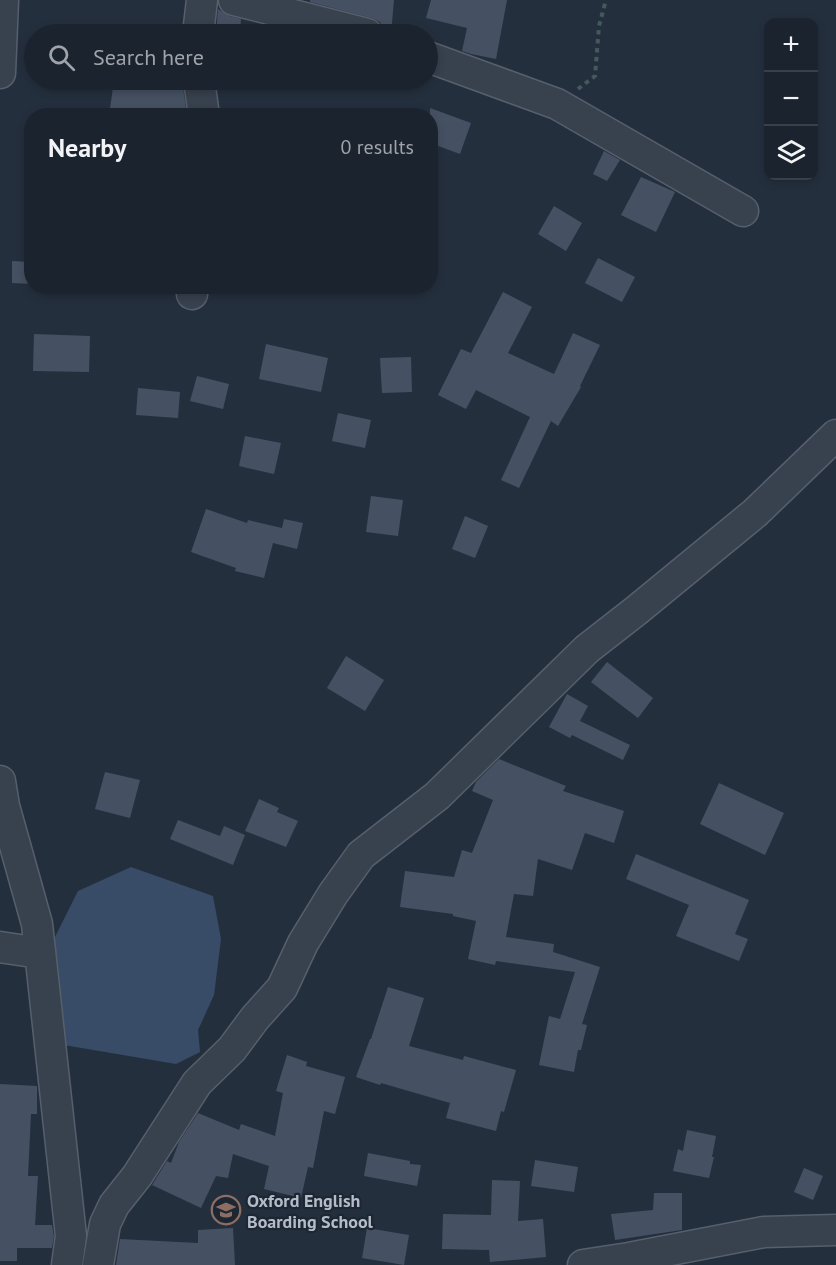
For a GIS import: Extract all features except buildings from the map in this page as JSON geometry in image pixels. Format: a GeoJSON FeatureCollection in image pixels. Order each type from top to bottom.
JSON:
{"type":"FeatureCollection","features":[{"type":"Feature","properties":{"kind":"street"},"geometry":{"type":"LineString","coordinates":[[0,73],[3,0]]}},
{"type":"Feature","properties":{"kind":"street"},"geometry":{"type":"LineString","coordinates":[[199,24],[202,0]]}},
{"type":"Feature","properties":{"kind":"street"},"geometry":{"type":"LineString","coordinates":[[234,0],[328,24]]}},
{"type":"Feature","properties":{"kind":"street"},"geometry":{"type":"LineString","coordinates":[[438,61],[557,104],[743,211]]}},
{"type":"Feature","properties":{"kind":"street"},"geometry":{"type":"LineString","coordinates":[[200,90],[203,108]]}},
{"type":"Feature","properties":{"kind":"street"},"geometry":{"type":"LineString","coordinates":[[98,1265],[105,1224],[114,1205],[137,1176],[197,1083],[232,1049],[255,1018],[282,988],[303,943],[333,894],[361,855],[437,796],[588,649],[755,513],[836,435]]}},
{"type":"Feature","properties":{"kind":"street"},"geometry":{"type":"LineString","coordinates":[[0,781],[5,822],[37,924],[71,1236],[68,1265]]}},
{"type":"Feature","properties":{"kind":"street"},"geometry":{"type":"LineString","coordinates":[[0,947],[40,953]]}},
{"type":"Feature","properties":{"kind":"street"},"geometry":{"type":"LineString","coordinates":[[583,1265],[764,1232],[836,1230]]}},
{"type":"Feature","properties":{"kind":"path"},"geometry":{"type":"LineString","coordinates":[[557,104],[595,76],[599,26],[606,0]]}},
{"type":"Feature","properties":{"kind":"water"},"geometry":{"type":"Polygon","coordinates":[[[131,867],[213,896],[221,939],[214,995],[198,1030],[200,1052],[176,1064],[58,1044],[47,953],[78,891],[131,867]]]}},
{"type":"Feature","properties":{"kind":"place","name":"Oxford English Boarding School"},"geometry":{"type":"Point","coordinates":[226,1210]}}]}
